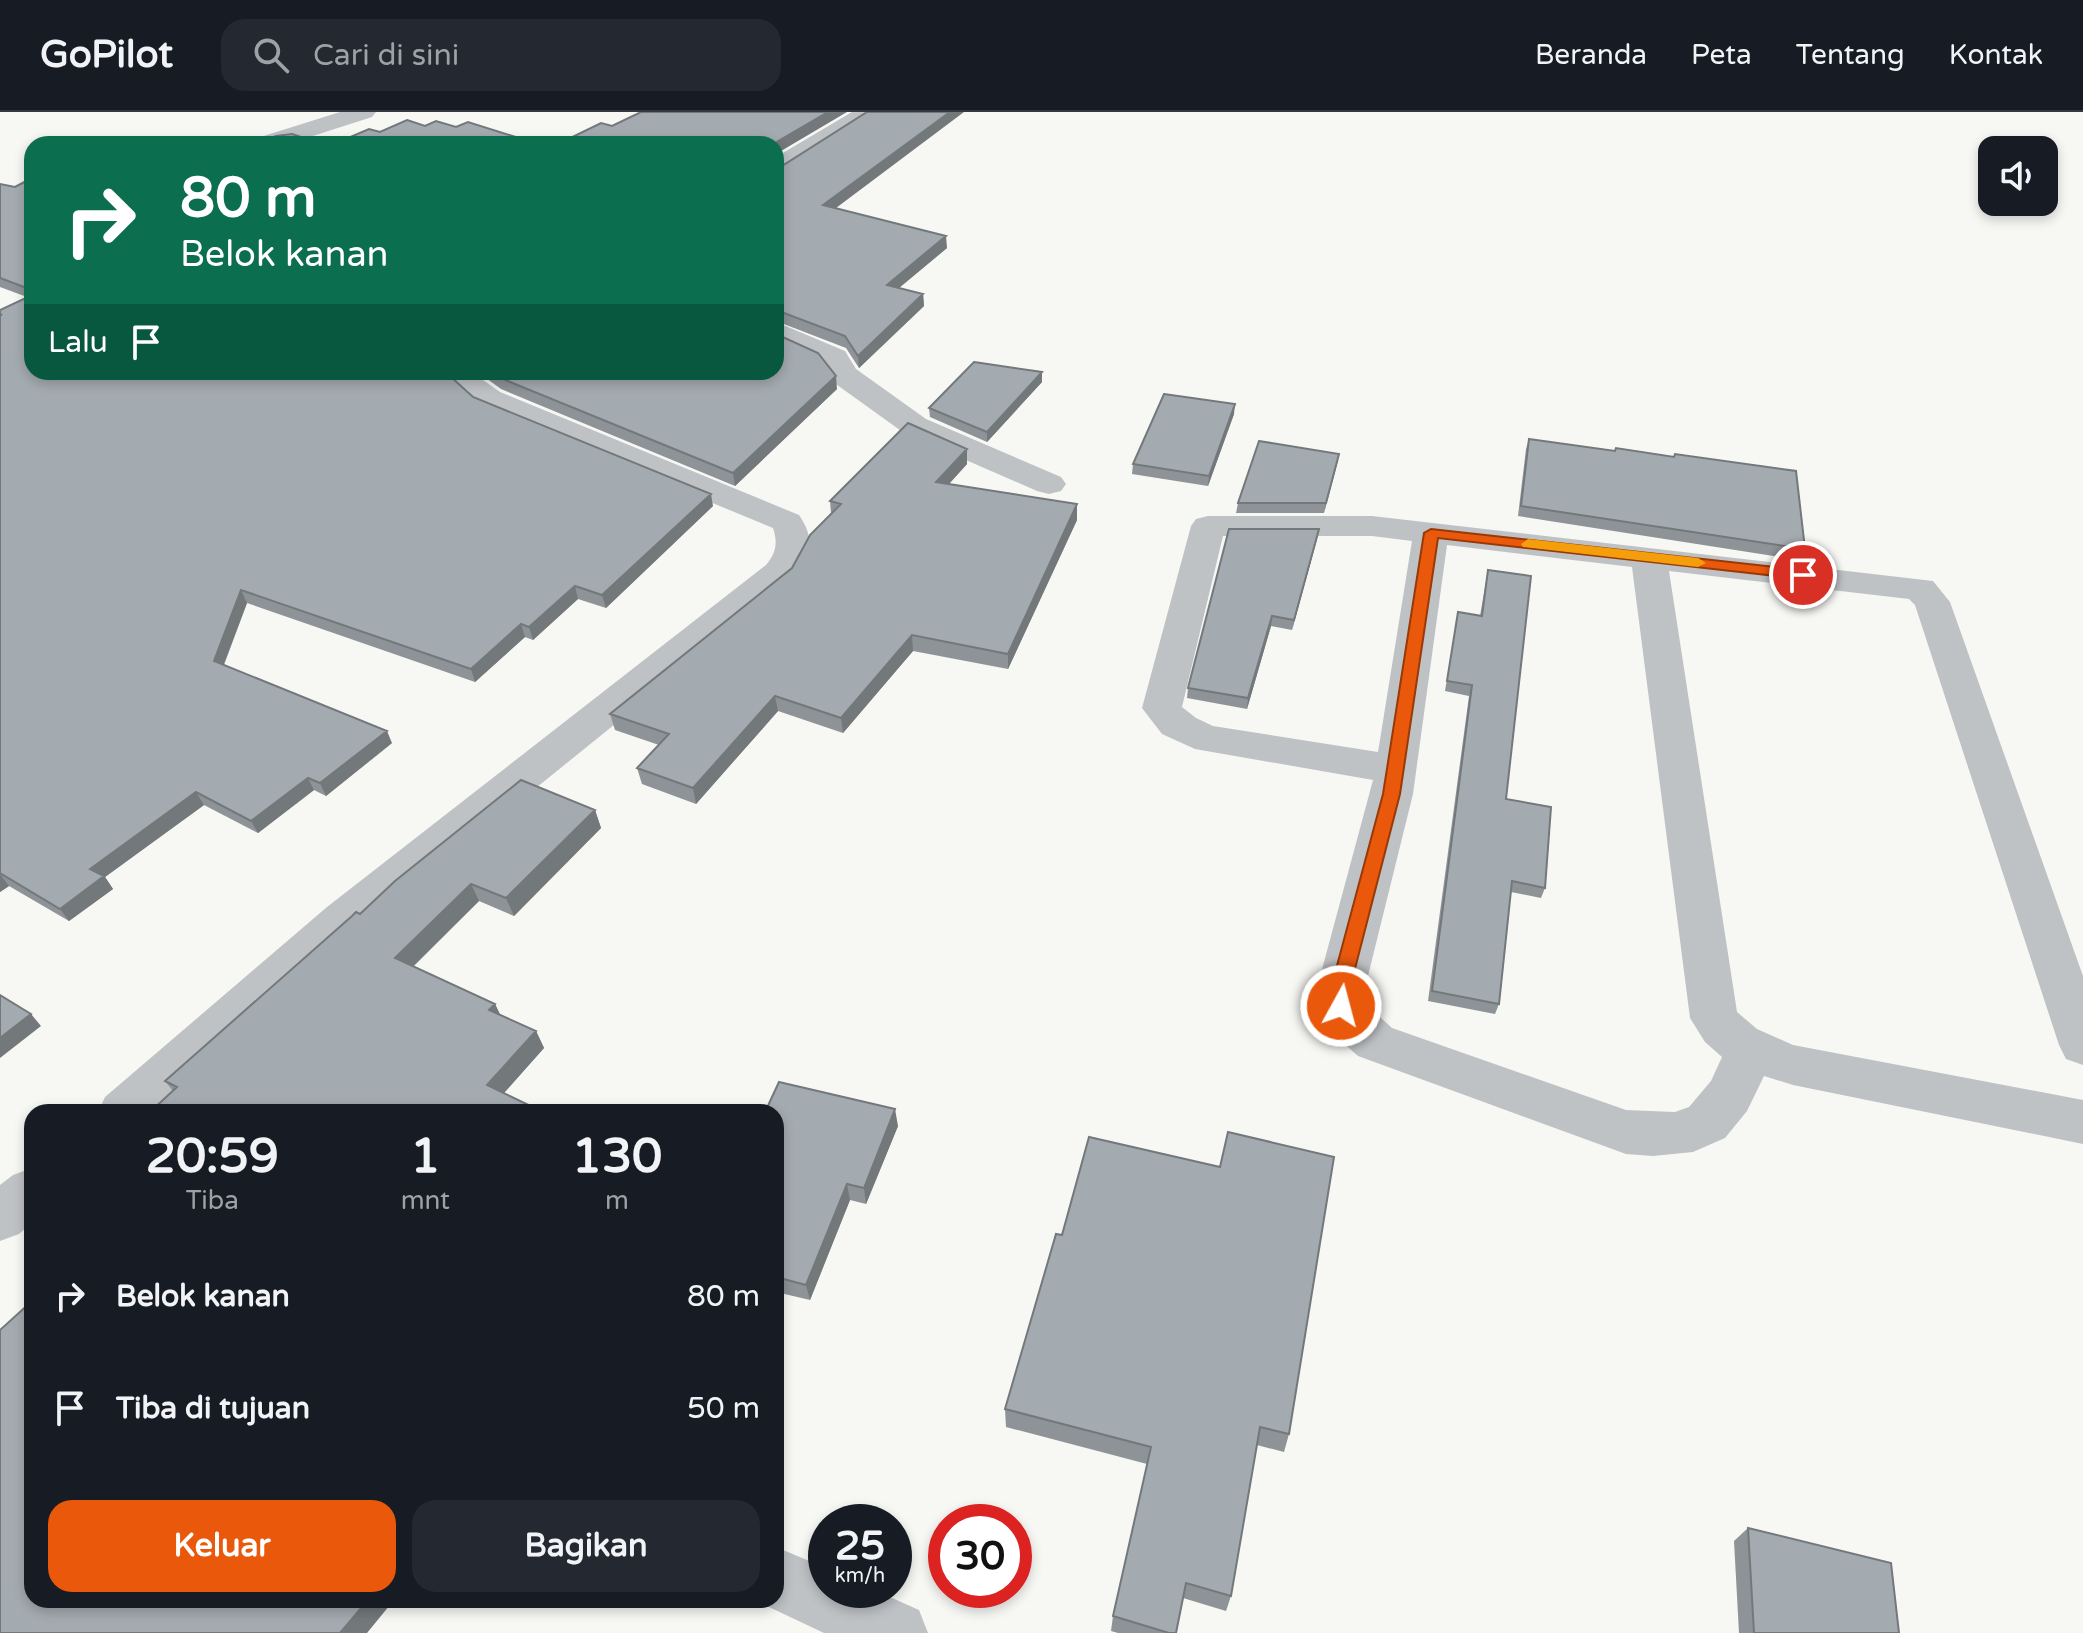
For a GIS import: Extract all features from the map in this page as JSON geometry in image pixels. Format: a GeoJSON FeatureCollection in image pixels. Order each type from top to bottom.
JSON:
{"type":"FeatureCollection","features":[{"type":"Feature","properties":{"kind":"street"},"geometry":{"type":"LineString","coordinates":[[288,136],[364,112]]}},
{"type":"Feature","properties":{"kind":"street"},"geometry":{"type":"LineString","coordinates":[[784,163],[869,112]]}},
{"type":"Feature","properties":{"kind":"street"},"geometry":{"type":"LineString","coordinates":[[784,335],[834,357],[844,375],[915,426],[1049,484]]}},
{"type":"Feature","properties":{"kind":"street"},"geometry":{"type":"LineString","coordinates":[[132,1104],[343,919],[779,573],[794,555],[797,540],[787,522],[489,399],[468,380]]}},
{"type":"Feature","properties":{"kind":"street"},"geometry":{"type":"LineString","coordinates":[[1396,769],[1209,739],[1170,722],[1162,708],[1208,526],[1372,526],[1920,589],[1932,602],[2083,1045]]}},
{"type":"Feature","properties":{"kind":"street"},"geometry":{"type":"LineString","coordinates":[[1431,533],[1396,769],[1341,988],[1341,1006],[1353,1025],[1375,1042],[1626,1132],[1666,1137],[1701,1128],[1731,1097],[1749,1051]]}},
{"type":"Feature","properties":{"kind":"street"},"geometry":{"type":"LineString","coordinates":[[1649,557],[1714,1018],[1724,1033],[1749,1051],[1793,1065],[2083,1122]]}},
{"type":"Feature","properties":{"kind":"street"},"geometry":{"type":"LineString","coordinates":[[784,1582],[896,1633]]}},
{"type":"Feature","properties":{"kind":"building"},"geometry":{"type":"Polygon","coordinates":[[[641,112],[828,112],[784,138],[574,136],[601,123],[612,126],[641,112]]]}},
{"type":"Feature","properties":{"kind":"building"},"geometry":{"type":"Polygon","coordinates":[[[867,112],[950,112],[823,205],[946,236],[887,285],[923,294],[858,356],[845,336],[784,313],[785,164],[867,112]]]}},
{"type":"Feature","properties":{"kind":"building"},"geometry":{"type":"Polygon","coordinates":[[[407,120],[425,126],[436,121],[456,127],[468,122],[513,136],[353,136],[369,129],[380,132],[407,120]]]}},
{"type":"Feature","properties":{"kind":"building"},"geometry":{"type":"Polygon","coordinates":[[[24,182],[24,287],[0,278],[0,184],[15,187],[24,182]]]}},
{"type":"Feature","properties":{"kind":"building"},"geometry":{"type":"Polygon","coordinates":[[[24,299],[24,380],[454,380],[473,397],[711,494],[602,595],[575,586],[529,627],[521,624],[471,669],[241,590],[214,661],[387,731],[320,783],[308,778],[251,821],[196,792],[90,869],[104,876],[60,909],[0,873],[0,310],[24,299]]]}},
{"type":"Feature","properties":{"kind":"building"},"geometry":{"type":"Polygon","coordinates":[[[784,338],[818,353],[836,376],[733,473],[505,380],[784,380],[784,338]]]}},
{"type":"Feature","properties":{"kind":"building"},"geometry":{"type":"Polygon","coordinates":[[[974,362],[1042,372],[987,432],[929,408],[974,362]]]}},
{"type":"Feature","properties":{"kind":"building"},"geometry":{"type":"Polygon","coordinates":[[[1164,394],[1235,404],[1209,476],[1133,464],[1164,394]]]}},
{"type":"Feature","properties":{"kind":"building"},"geometry":{"type":"Polygon","coordinates":[[[908,423],[967,449],[936,482],[1077,504],[1008,654],[912,635],[841,718],[775,696],[693,788],[637,768],[669,734],[610,714],[792,568],[810,535],[841,504],[830,501],[908,423]]]}},
{"type":"Feature","properties":{"kind":"building"},"geometry":{"type":"Polygon","coordinates":[[[1529,439],[1615,451],[1616,448],[1674,457],[1675,454],[1796,471],[1805,549],[1521,506],[1529,439]]]}},
{"type":"Feature","properties":{"kind":"building"},"geometry":{"type":"Polygon","coordinates":[[[1259,441],[1339,454],[1326,503],[1238,503],[1259,441]]]}},
{"type":"Feature","properties":{"kind":"building"},"geometry":{"type":"Polygon","coordinates":[[[1229,529],[1319,529],[1294,620],[1272,616],[1248,698],[1188,688],[1229,529]]]}},
{"type":"Feature","properties":{"kind":"building"},"geometry":{"type":"Polygon","coordinates":[[[1488,570],[1531,576],[1506,799],[1551,807],[1545,888],[1512,881],[1499,1004],[1432,991],[1472,685],[1447,681],[1458,612],[1482,616],[1488,570]]]}},
{"type":"Feature","properties":{"kind":"building"},"geometry":{"type":"Polygon","coordinates":[[[521,780],[595,810],[506,898],[471,884],[395,958],[495,1004],[489,1010],[536,1031],[487,1085],[526,1104],[159,1104],[177,1087],[165,1081],[395,881],[521,780]]]}},
{"type":"Feature","properties":{"kind":"building"},"geometry":{"type":"Polygon","coordinates":[[[0,995],[31,1014],[0,1038],[0,995]]]}},
{"type":"Feature","properties":{"kind":"building"},"geometry":{"type":"Polygon","coordinates":[[[779,1082],[895,1109],[864,1188],[847,1184],[806,1285],[784,1279],[784,1104],[769,1104],[779,1082]]]}},
{"type":"Feature","properties":{"kind":"building"},"geometry":{"type":"Polygon","coordinates":[[[1228,1132],[1334,1157],[1289,1434],[1260,1427],[1231,1596],[1186,1583],[1176,1633],[1169,1633],[1113,1616],[1151,1447],[1005,1409],[1056,1234],[1062,1235],[1089,1137],[1220,1167],[1228,1132]]]}},
{"type":"Feature","properties":{"kind":"building"},"geometry":{"type":"Polygon","coordinates":[[[24,1308],[24,1608],[361,1608],[340,1633],[0,1633],[0,1330],[24,1308]]]}},
{"type":"Feature","properties":{"kind":"building"},"geometry":{"type":"Polygon","coordinates":[[[1748,1528],[1891,1563],[1899,1633],[1754,1633],[1748,1528]]]}},
{"type":"Feature","properties":{"kind":"slow traffic"},"geometry":{"type":"LineString","coordinates":[[1528,544],[1698,563]]}},
{"type":"Feature","properties":{"kind":"route"},"geometry":{"type":"LineString","coordinates":[[1341,1006],[1341,988],[1392,794],[1431,533],[1803,575]]}}]}
